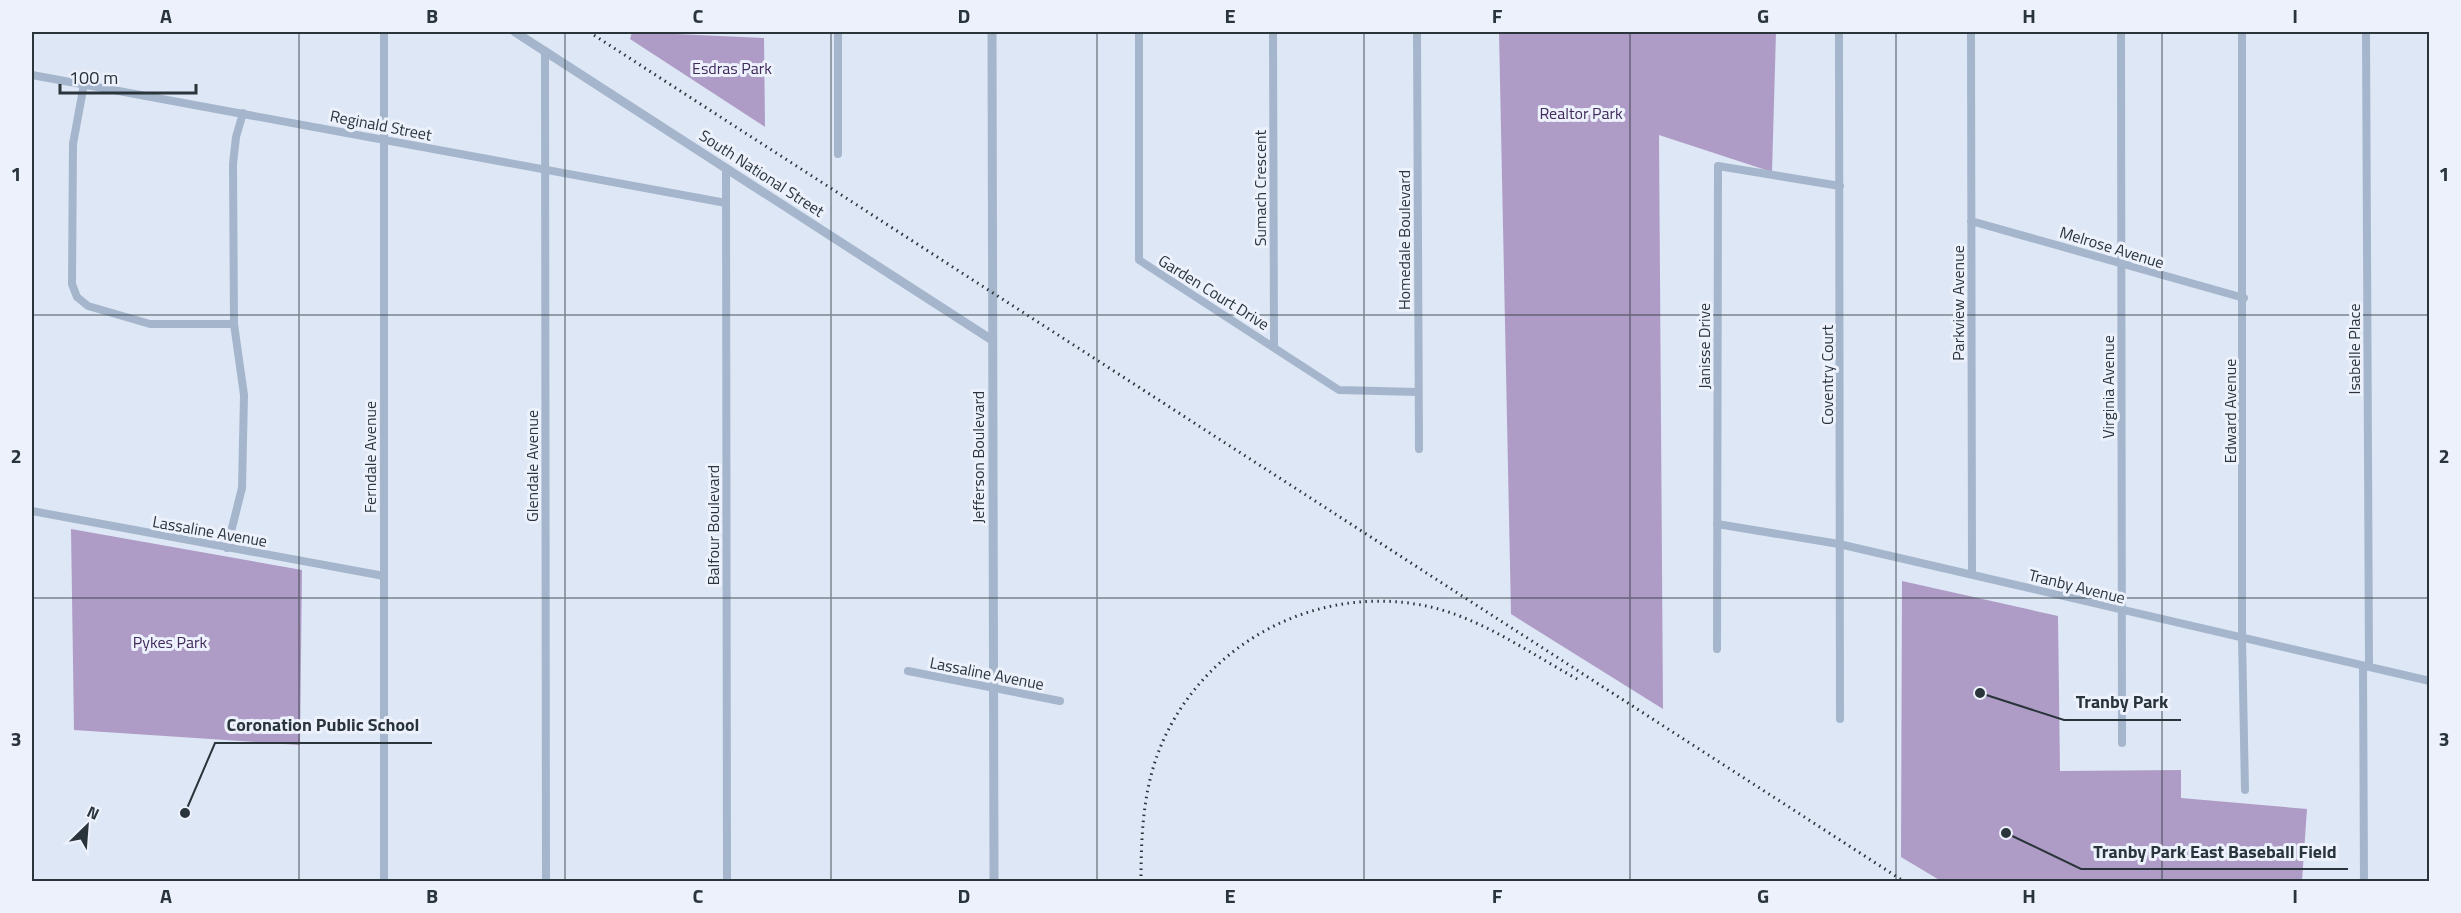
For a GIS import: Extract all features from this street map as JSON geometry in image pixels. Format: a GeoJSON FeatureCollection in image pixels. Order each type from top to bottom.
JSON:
{"type":"FeatureCollection","features":[{"type":"Feature","properties":{"kind":"street","name":"Ferndale Avenue"},"geometry":{"type":"LineString","coordinates":[[384,32],[384,882]]}},
{"type":"Feature","properties":{"kind":"street","name":"South National Street"},"geometry":{"type":"LineString","coordinates":[[514,32],[992,340]]}},
{"type":"Feature","properties":{"kind":"street"},"geometry":{"type":"LineString","coordinates":[[837,32],[838,154]]}},
{"type":"Feature","properties":{"kind":"street","name":"Jefferson Boulevard"},"geometry":{"type":"LineString","coordinates":[[992,32],[994,882]]}},
{"type":"Feature","properties":{"kind":"street","name":"Garden Court Drive"},"geometry":{"type":"LineString","coordinates":[[1139,32],[1139,260],[1274,345],[1339,390],[1418,392]]}},
{"type":"Feature","properties":{"kind":"street","name":"Sumach Crescent"},"geometry":{"type":"LineString","coordinates":[[1273,32],[1274,345]]}},
{"type":"Feature","properties":{"kind":"street","name":"Homedale Boulevard"},"geometry":{"type":"LineString","coordinates":[[1417,32],[1419,449]]}},
{"type":"Feature","properties":{"kind":"street","name":"Coventry Court"},"geometry":{"type":"LineString","coordinates":[[1839,32],[1840,719]]}},
{"type":"Feature","properties":{"kind":"street","name":"Parkview Avenue"},"geometry":{"type":"LineString","coordinates":[[1971,32],[1972,574]]}},
{"type":"Feature","properties":{"kind":"street","name":"Virginia Avenue"},"geometry":{"type":"LineString","coordinates":[[2121,32],[2122,743]]}},
{"type":"Feature","properties":{"kind":"street","name":"Edward Avenue"},"geometry":{"type":"LineString","coordinates":[[2242,32],[2244,298],[2242,638],[2245,790]]}},
{"type":"Feature","properties":{"kind":"street","name":"Isabelle Place"},"geometry":{"type":"LineString","coordinates":[[2364,882],[2366,32]]}},
{"type":"Feature","properties":{"kind":"street","name":"Glendale Avenue"},"geometry":{"type":"LineString","coordinates":[[545,51],[546,882]]}},
{"type":"Feature","properties":{"kind":"street","name":"Reginald Street"},"geometry":{"type":"LineString","coordinates":[[32,75],[726,203]]}},
{"type":"Feature","properties":{"kind":"street"},"geometry":{"type":"LineString","coordinates":[[84,84],[73,144],[72,284],[77,297],[88,306],[150,324],[234,324]]}},
{"type":"Feature","properties":{"kind":"street"},"geometry":{"type":"LineString","coordinates":[[227,548],[242,488],[243,395],[234,324],[233,164],[236,136],[243,113]]}},
{"type":"Feature","properties":{"kind":"street","name":"Janisse Drive"},"geometry":{"type":"LineString","coordinates":[[1717,649],[1718,166],[1840,186]]}},
{"type":"Feature","properties":{"kind":"street","name":"Balfour Boulevard"},"geometry":{"type":"LineString","coordinates":[[726,168],[727,882]]}},
{"type":"Feature","properties":{"kind":"street","name":"Melrose Avenue"},"geometry":{"type":"LineString","coordinates":[[1971,221],[2244,298]]}},
{"type":"Feature","properties":{"kind":"street","name":"Lassaline Avenue"},"geometry":{"type":"LineString","coordinates":[[32,512],[384,576]]}},
{"type":"Feature","properties":{"kind":"street","name":"Tranby Avenue"},"geometry":{"type":"LineString","coordinates":[[1718,524],[1839,544],[2430,681]]}},
{"type":"Feature","properties":{"kind":"street","name":"Lassaline Avenue"},"geometry":{"type":"LineString","coordinates":[[908,671],[1060,701]]}},
{"type":"Feature","properties":{"kind":"green space","name":"Esdras Park"},"geometry":{"type":"Polygon","coordinates":[[[632,32],[764,38],[765,127],[630,39],[632,32]]]}},
{"type":"Feature","properties":{"kind":"green space","name":"Realtor Park"},"geometry":{"type":"Polygon","coordinates":[[[1499,32],[1776,32],[1772,172],[1659,135],[1663,709],[1511,614],[1499,32]]]}},
{"type":"Feature","properties":{"kind":"green space","name":"Pykes Park"},"geometry":{"type":"Polygon","coordinates":[[[71,529],[302,570],[300,745],[74,730],[71,529]]]}},
{"type":"Feature","properties":{"kind":"green space"},"geometry":{"type":"Polygon","coordinates":[[[1902,581],[2058,616],[2060,771],[2181,770],[2181,798],[2307,809],[2302,881],[1941,881],[1901,857],[1902,581]]]}},
{"type":"Feature","properties":{"kind":"railway"},"geometry":{"type":"LineString","coordinates":[[589,32],[1905,882]]}},
{"type":"Feature","properties":{"kind":"railway"},"geometry":{"type":"LineString","coordinates":[[1141,882],[1144,814],[1150,780],[1160,748],[1180,710],[1206,677],[1237,649],[1272,627],[1310,612],[1351,603],[1393,602],[1435,608],[1474,622],[1581,681]]}},
{"type":"Feature","properties":{"kind":"place","name":"Tranby Park"},"geometry":{"type":"Point","coordinates":[1980,693]}},
{"type":"Feature","properties":{"kind":"place","name":"Coronation Public School"},"geometry":{"type":"Point","coordinates":[185,813]}},
{"type":"Feature","properties":{"kind":"place","name":"Tranby Park East Baseball Field"},"geometry":{"type":"Point","coordinates":[2006,833]}}]}
